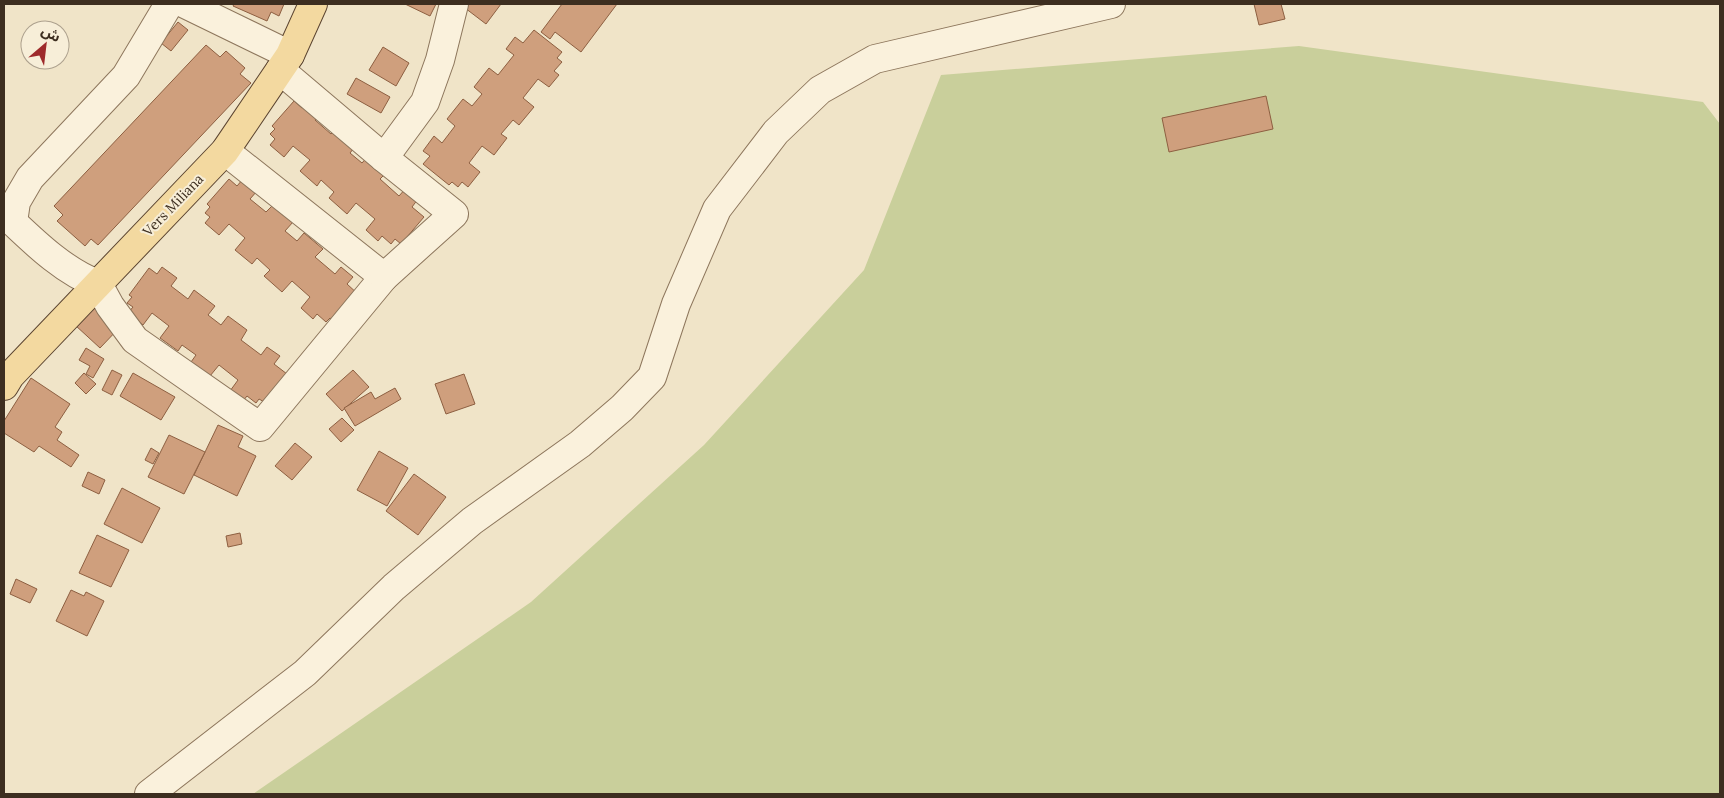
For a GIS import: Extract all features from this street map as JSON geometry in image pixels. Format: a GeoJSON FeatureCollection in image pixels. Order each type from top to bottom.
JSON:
{"type":"FeatureCollection","features":[{"type":"Feature","properties":{"kind":"main road","name":"Vers Miliana"},"geometry":{"type":"LineString","coordinates":[[4,386],[10,376],[225,151],[285,62],[313,4]]}},
{"type":"Feature","properties":{"kind":"street"},"geometry":{"type":"LineString","coordinates":[[169,4],[126,76],[30,178],[16,202],[13,222],[34,242],[81,278],[98,284],[110,306],[135,340],[260,428],[384,277],[454,214],[384,158],[285,62],[185,4]]}},
{"type":"Feature","properties":{"kind":"street"},"geometry":{"type":"LineString","coordinates":[[384,158],[425,102],[440,60],[454,4]]}},
{"type":"Feature","properties":{"kind":"street"},"geometry":{"type":"LineString","coordinates":[[149,794],[305,673],[401,581],[472,521],[580,444],[622,408],[652,377],[676,304],[717,208],[776,132],[820,90],[875,60],[1111,4]]}},
{"type":"Feature","properties":{"kind":"street"},"geometry":{"type":"LineString","coordinates":[[225,151],[384,277]]}},
{"type":"Feature","properties":{"kind":"green space"},"geometry":{"type":"Polygon","coordinates":[[[1299,46],[1703,102],[1720,124],[1720,794],[253,794],[531,602],[704,445],[864,270],[941,75],[1299,46]]]}},
{"type":"Feature","properties":{"kind":"building"},"geometry":{"type":"Polygon","coordinates":[[[234,4],[284,4],[279,16],[271,12],[267,21],[233,6],[234,4]]]}},
{"type":"Feature","properties":{"kind":"building"},"geometry":{"type":"Polygon","coordinates":[[[405,4],[436,4],[430,16],[405,4]]]}},
{"type":"Feature","properties":{"kind":"building"},"geometry":{"type":"Polygon","coordinates":[[[468,4],[501,4],[486,24],[465,8],[468,4]]]}},
{"type":"Feature","properties":{"kind":"building"},"geometry":{"type":"Polygon","coordinates":[[[562,4],[617,4],[581,52],[555,32],[550,39],[541,32],[562,4]]]}},
{"type":"Feature","properties":{"kind":"building"},"geometry":{"type":"Polygon","coordinates":[[[1254,4],[1281,4],[1285,19],[1259,25],[1254,4]]]}},
{"type":"Feature","properties":{"kind":"building"},"geometry":{"type":"Polygon","coordinates":[[[178,22],[188,30],[171,51],[161,43],[178,22]]]}},
{"type":"Feature","properties":{"kind":"building"},"geometry":{"type":"Polygon","coordinates":[[[534,30],[562,52],[557,58],[562,62],[554,71],[559,75],[549,87],[538,79],[523,98],[534,107],[519,125],[513,120],[501,134],[507,138],[494,155],[482,146],[469,163],[480,172],[468,187],[462,182],[458,187],[452,182],[449,185],[423,164],[430,156],[423,151],[434,136],[442,143],[455,126],[447,119],[463,99],[472,106],[482,94],[474,87],[489,68],[498,75],[514,55],[506,49],[515,37],[523,43],[534,30]]]}},
{"type":"Feature","properties":{"kind":"building"},"geometry":{"type":"Polygon","coordinates":[[[206,45],[220,57],[226,51],[245,68],[240,74],[251,83],[98,245],[91,239],[85,246],[57,221],[63,215],[54,206],[206,45]]]}},
{"type":"Feature","properties":{"kind":"building"},"geometry":{"type":"Polygon","coordinates":[[[383,47],[409,63],[396,86],[369,70],[383,47]]]}},
{"type":"Feature","properties":{"kind":"building"},"geometry":{"type":"Polygon","coordinates":[[[356,78],[390,97],[381,113],[347,94],[356,78]]]}},
{"type":"Feature","properties":{"kind":"building"},"geometry":{"type":"Polygon","coordinates":[[[1266,96],[1273,129],[1169,152],[1162,118],[1266,96]]]}},
{"type":"Feature","properties":{"kind":"building"},"geometry":{"type":"Polygon","coordinates":[[[294,101],[302,108],[308,101],[321,113],[315,120],[331,134],[338,127],[357,144],[350,153],[362,163],[369,155],[388,171],[380,179],[399,196],[406,188],[418,199],[412,207],[424,217],[401,244],[395,239],[391,244],[382,236],[378,241],[366,230],[375,219],[356,203],[347,214],[329,198],[334,192],[321,180],[317,186],[300,171],[310,160],[293,146],[284,157],[270,145],[275,139],[270,134],[275,129],[272,126],[294,101]]]}},
{"type":"Feature","properties":{"kind":"building"},"geometry":{"type":"Polygon","coordinates":[[[229,179],[237,186],[243,179],[257,191],[250,199],[266,212],[273,205],[293,222],[285,231],[297,241],[304,233],[323,249],[315,257],[335,274],[341,267],[353,277],[347,284],[359,295],[336,323],[330,318],[326,322],[317,314],[313,319],[301,308],[310,297],[292,281],[282,292],[264,276],[270,270],[257,258],[252,264],[235,250],[245,238],[229,224],[219,235],[205,223],[210,217],[205,213],[210,207],[207,204],[229,179]]]}},
{"type":"Feature","properties":{"kind":"building"},"geometry":{"type":"Polygon","coordinates":[[[162,267],[177,278],[171,286],[188,299],[194,290],[215,306],[208,315],[221,325],[228,316],[247,330],[241,340],[261,355],[267,347],[280,356],[274,364],[287,374],[266,403],[259,399],[256,403],[247,396],[243,401],[230,391],[238,380],[219,365],[210,376],[191,362],[196,355],[182,345],[178,351],[160,338],[169,326],[152,313],[143,325],[128,313],[133,307],[127,303],[132,297],[129,295],[149,268],[157,274],[162,267]]]}},
{"type":"Feature","properties":{"kind":"building"},"geometry":{"type":"Polygon","coordinates":[[[94,304],[120,327],[100,348],[75,325],[94,304]]]}},
{"type":"Feature","properties":{"kind":"building"},"geometry":{"type":"Polygon","coordinates":[[[86,348],[104,359],[93,378],[86,374],[90,366],[79,360],[86,348]]]}},
{"type":"Feature","properties":{"kind":"building"},"geometry":{"type":"Polygon","coordinates":[[[112,370],[122,375],[112,395],[102,390],[112,370]]]}},
{"type":"Feature","properties":{"kind":"building"},"geometry":{"type":"Polygon","coordinates":[[[353,370],[369,387],[342,411],[326,394],[353,370]]]}},
{"type":"Feature","properties":{"kind":"building"},"geometry":{"type":"Polygon","coordinates":[[[84,373],[96,384],[86,394],[75,383],[84,373]]]}},
{"type":"Feature","properties":{"kind":"building"},"geometry":{"type":"Polygon","coordinates":[[[133,373],[175,397],[161,420],[120,396],[133,373]]]}},
{"type":"Feature","properties":{"kind":"building"},"geometry":{"type":"Polygon","coordinates":[[[464,374],[475,404],[446,414],[435,384],[464,374]]]}},
{"type":"Feature","properties":{"kind":"building"},"geometry":{"type":"Polygon","coordinates":[[[31,378],[70,404],[55,427],[62,432],[57,440],[79,455],[71,467],[39,446],[34,452],[4,433],[4,421],[31,378]]]}},
{"type":"Feature","properties":{"kind":"building"},"geometry":{"type":"Polygon","coordinates":[[[395,388],[401,399],[355,426],[344,408],[371,392],[375,399],[395,388]]]}},
{"type":"Feature","properties":{"kind":"building"},"geometry":{"type":"Polygon","coordinates":[[[342,418],[354,430],[341,442],[329,429],[342,418]]]}},
{"type":"Feature","properties":{"kind":"building"},"geometry":{"type":"Polygon","coordinates":[[[218,425],[243,436],[238,447],[256,456],[237,496],[194,475],[218,425]]]}},
{"type":"Feature","properties":{"kind":"building"},"geometry":{"type":"Polygon","coordinates":[[[169,435],[205,452],[184,494],[148,477],[169,435]]]}},
{"type":"Feature","properties":{"kind":"building"},"geometry":{"type":"Polygon","coordinates":[[[295,443],[312,457],[292,480],[275,466],[295,443]]]}},
{"type":"Feature","properties":{"kind":"building"},"geometry":{"type":"Polygon","coordinates":[[[151,448],[159,453],[153,464],[145,460],[151,448]]]}},
{"type":"Feature","properties":{"kind":"building"},"geometry":{"type":"Polygon","coordinates":[[[379,451],[408,468],[387,506],[357,490],[379,451]]]}},
{"type":"Feature","properties":{"kind":"building"},"geometry":{"type":"Polygon","coordinates":[[[88,472],[105,480],[99,494],[82,486],[88,472]]]}},
{"type":"Feature","properties":{"kind":"building"},"geometry":{"type":"Polygon","coordinates":[[[414,474],[446,497],[418,535],[386,511],[414,474]]]}},
{"type":"Feature","properties":{"kind":"building"},"geometry":{"type":"Polygon","coordinates":[[[122,488],[160,508],[142,543],[104,524],[122,488]]]}},
{"type":"Feature","properties":{"kind":"building"},"geometry":{"type":"Polygon","coordinates":[[[240,533],[242,544],[228,547],[226,536],[240,533]]]}},
{"type":"Feature","properties":{"kind":"building"},"geometry":{"type":"Polygon","coordinates":[[[97,535],[129,550],[111,587],[79,573],[97,535]]]}},
{"type":"Feature","properties":{"kind":"building"},"geometry":{"type":"Polygon","coordinates":[[[16,579],[37,589],[30,603],[10,594],[16,579]]]}},
{"type":"Feature","properties":{"kind":"building"},"geometry":{"type":"Polygon","coordinates":[[[71,590],[84,596],[86,592],[104,601],[87,636],[56,621],[71,590]]]}}]}
